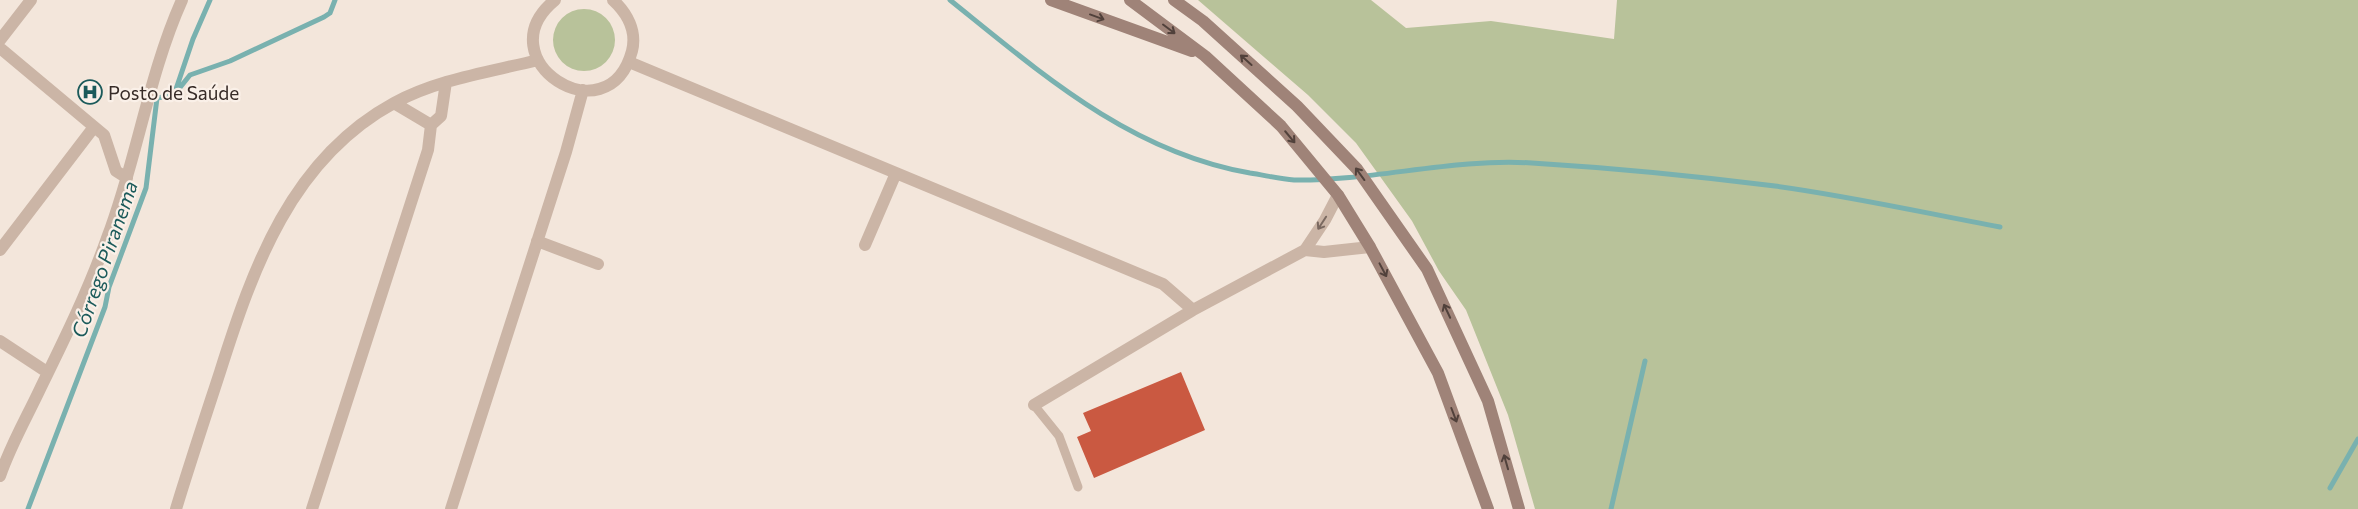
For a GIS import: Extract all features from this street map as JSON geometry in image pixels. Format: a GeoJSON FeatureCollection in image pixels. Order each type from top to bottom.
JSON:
{"type":"FeatureCollection","features":[{"type":"Feature","properties":{"kind":"main road"},"geometry":{"type":"LineString","coordinates":[[1051,0],[1205,56]]}},
{"type":"Feature","properties":{"kind":"main road"},"geometry":{"type":"LineString","coordinates":[[1130,0],[1205,56],[1281,126],[1338,195],[1370,247],[1438,373],[1488,509]]}},
{"type":"Feature","properties":{"kind":"main road"},"geometry":{"type":"LineString","coordinates":[[1174,0],[1203,21],[1297,106],[1357,169],[1427,269],[1488,400],[1519,509]]}},
{"type":"Feature","properties":{"kind":"street"},"geometry":{"type":"LineString","coordinates":[[0,40],[31,0]]}},
{"type":"Feature","properties":{"kind":"street"},"geometry":{"type":"LineString","coordinates":[[0,476],[5,443],[47,372],[83,298],[108,238],[127,178],[146,104],[182,0]]}},
{"type":"Feature","properties":{"kind":"street"},"geometry":{"type":"LineString","coordinates":[[555,0],[547,7],[539,19],[535,32],[534,46],[538,60],[556,82],[569,88],[583,90],[597,88],[610,83],[621,74],[629,62],[633,48],[633,34],[629,20],[622,8],[613,0]]}},
{"type":"Feature","properties":{"kind":"street"},"geometry":{"type":"LineString","coordinates":[[0,48],[104,135],[116,171],[127,178]]}},
{"type":"Feature","properties":{"kind":"street"},"geometry":{"type":"LineString","coordinates":[[176,509],[243,300],[272,234],[297,192],[338,144],[374,114],[394,103],[446,82],[538,60]]}},
{"type":"Feature","properties":{"kind":"street"},"geometry":{"type":"LineString","coordinates":[[629,62],[1163,284],[1193,310]]}},
{"type":"Feature","properties":{"kind":"street"},"geometry":{"type":"LineString","coordinates":[[312,509],[428,150],[431,125],[441,116],[446,82]]}},
{"type":"Feature","properties":{"kind":"street"},"geometry":{"type":"LineString","coordinates":[[450,509],[537,241],[583,90]]}},
{"type":"Feature","properties":{"kind":"street"},"geometry":{"type":"LineString","coordinates":[[394,103],[431,125]]}},
{"type":"Feature","properties":{"kind":"street"},"geometry":{"type":"LineString","coordinates":[[0,250],[94,127]]}},
{"type":"Feature","properties":{"kind":"street"},"geometry":{"type":"LineString","coordinates":[[865,245],[896,173]]}},
{"type":"Feature","properties":{"kind":"street"},"geometry":{"type":"LineString","coordinates":[[1034,405],[1193,310],[1305,250],[1325,220],[1338,195]]}},
{"type":"Feature","properties":{"kind":"street"},"geometry":{"type":"LineString","coordinates":[[537,241],[598,264]]}},
{"type":"Feature","properties":{"kind":"street"},"geometry":{"type":"LineString","coordinates":[[1305,250],[1324,252],[1370,247]]}},
{"type":"Feature","properties":{"kind":"street"},"geometry":{"type":"LineString","coordinates":[[0,342],[47,372]]}},
{"type":"Feature","properties":{"kind":"lane"},"geometry":{"type":"LineString","coordinates":[[1034,405],[1049,420],[1059,436],[1078,487]]}},
{"type":"Feature","properties":{"kind":"green space"},"geometry":{"type":"Polygon","coordinates":[[[1198,0],[1371,0],[1406,28],[1491,21],[1614,39],[1617,0],[2358,0],[2358,509],[1535,509],[1508,415],[1466,310],[1439,271],[1412,221],[1356,143],[1308,95],[1198,0]]]}},
{"type":"Feature","properties":{"kind":"green space"},"geometry":{"type":"Polygon","coordinates":[[[584,9],[596,11],[606,18],[613,28],[615,40],[613,52],[606,62],[596,69],[584,71],[572,69],[562,62],[555,52],[553,40],[555,28],[562,18],[572,11],[584,9]]]}},
{"type":"Feature","properties":{"kind":"building"},"geometry":{"type":"Polygon","coordinates":[[[1181,372],[1205,430],[1094,478],[1077,437],[1091,431],[1083,413],[1181,372]]]}},
{"type":"Feature","properties":{"kind":"waterway","name":"Córrego Piranema"},"geometry":{"type":"LineString","coordinates":[[175,92],[193,39],[210,0]]}},
{"type":"Feature","properties":{"kind":"waterway"},"geometry":{"type":"LineString","coordinates":[[174,95],[190,75],[230,61],[324,17],[330,13],[335,0]]}},
{"type":"Feature","properties":{"kind":"waterway"},"geometry":{"type":"LineString","coordinates":[[950,0],[1054,82],[1127,129],[1165,148],[1206,163],[1250,173],[1294,180],[1354,177],[1443,166],[1502,162],[1562,165],[1775,186],[2000,227]]}},
{"type":"Feature","properties":{"kind":"waterway","name":"Córrego Piranema"},"geometry":{"type":"LineString","coordinates":[[28,509],[105,307],[109,287],[146,188],[157,98],[174,95]]}},
{"type":"Feature","properties":{"kind":"waterway"},"geometry":{"type":"LineString","coordinates":[[1611,509],[1645,361]]}},
{"type":"Feature","properties":{"kind":"waterway"},"geometry":{"type":"LineString","coordinates":[[2330,488],[2358,439]]}},
{"type":"Feature","properties":{"kind":"place","name":"Posto de Saúde"},"geometry":{"type":"Point","coordinates":[90,92]}}]}
